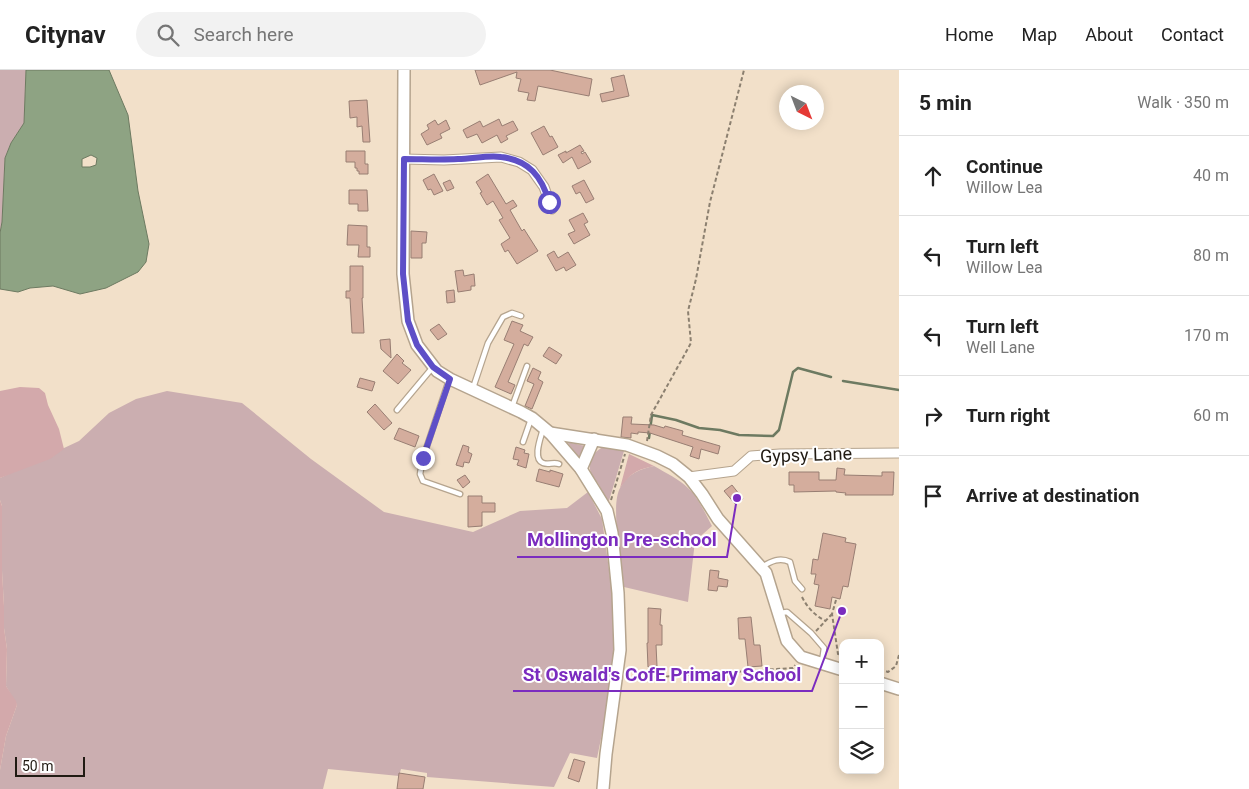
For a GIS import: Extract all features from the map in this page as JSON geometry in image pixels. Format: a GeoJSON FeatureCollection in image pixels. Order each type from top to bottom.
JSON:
{"type":"FeatureCollection","features":[{"type":"Feature","properties":{"kind":"street"},"geometry":{"type":"LineString","coordinates":[[404,70],[403,274],[408,321],[417,345],[433,367],[450,379],[512,407],[532,418],[547,431],[581,469],[607,511],[612,533],[618,593],[620,650],[603,789]]}},
{"type":"Feature","properties":{"kind":"street"},"geometry":{"type":"LineString","coordinates":[[404,159],[444,160],[501,157],[519,162],[532,170],[544,187],[552,210]]}},
{"type":"Feature","properties":{"kind":"street"},"geometry":{"type":"LineString","coordinates":[[547,431],[574,437],[627,444],[673,464],[689,477],[718,520],[766,573],[787,641],[801,657],[839,669]]}},
{"type":"Feature","properties":{"kind":"street"},"geometry":{"type":"LineString","coordinates":[[581,469],[594,439]]}},
{"type":"Feature","properties":{"kind":"street","name":"Gypsy Lane"},"geometry":{"type":"LineString","coordinates":[[689,477],[734,471],[751,456],[899,453]]}},
{"type":"Feature","properties":{"kind":"street"},"geometry":{"type":"LineString","coordinates":[[883,684],[899,689]]}},
{"type":"Feature","properties":{"kind":"lane"},"geometry":{"type":"LineString","coordinates":[[473,390],[488,343],[503,317],[512,313],[521,316]]}},
{"type":"Feature","properties":{"kind":"lane"},"geometry":{"type":"LineString","coordinates":[[512,407],[527,366]]}},
{"type":"Feature","properties":{"kind":"lane"},"geometry":{"type":"LineString","coordinates":[[397,410],[433,367]]}},
{"type":"Feature","properties":{"kind":"lane"},"geometry":{"type":"LineString","coordinates":[[450,379],[423,458],[420,474],[423,481],[460,494]]}},
{"type":"Feature","properties":{"kind":"lane"},"geometry":{"type":"LineString","coordinates":[[523,442],[532,418]]}},
{"type":"Feature","properties":{"kind":"lane"},"geometry":{"type":"LineString","coordinates":[[547,431],[537,455],[543,463],[559,464]]}},
{"type":"Feature","properties":{"kind":"lane"},"geometry":{"type":"LineString","coordinates":[[761,567],[776,560],[784,559],[790,562],[795,581],[802,589]]}},
{"type":"Feature","properties":{"kind":"lane"},"geometry":{"type":"LineString","coordinates":[[778,613],[787,612],[824,648],[822,664]]}},
{"type":"Feature","properties":{"kind":"path"},"geometry":{"type":"LineString","coordinates":[[645,451],[651,415],[691,343],[688,311],[696,279],[710,202],[744,70]]}},
{"type":"Feature","properties":{"kind":"path"},"geometry":{"type":"LineString","coordinates":[[607,511],[616,487],[627,444]]}},
{"type":"Feature","properties":{"kind":"path"},"geometry":{"type":"LineString","coordinates":[[802,589],[802,598],[819,618],[826,621]]}},
{"type":"Feature","properties":{"kind":"path"},"geometry":{"type":"LineString","coordinates":[[836,600],[832,614],[839,654]]}},
{"type":"Feature","properties":{"kind":"path"},"geometry":{"type":"LineString","coordinates":[[812,635],[832,614]]}},
{"type":"Feature","properties":{"kind":"path"},"geometry":{"type":"LineString","coordinates":[[884,670],[888,672],[896,666],[899,655]]}},
{"type":"Feature","properties":{"kind":"path"},"geometry":{"type":"LineString","coordinates":[[617,676],[627,679],[792,668],[801,657]]}},
{"type":"Feature","properties":{"kind":"shaded area"},"geometry":{"type":"Polygon","coordinates":[[[0,70],[26,70],[24,123],[11,143],[5,158],[0,232],[0,70]]]}},
{"type":"Feature","properties":{"kind":"shaded area"},"geometry":{"type":"Polygon","coordinates":[[[26,70],[109,70],[128,115],[138,191],[149,244],[146,262],[138,272],[106,288],[80,294],[53,286],[30,288],[18,292],[0,289],[0,233],[5,158],[11,143],[24,123],[26,70]],[[91,155],[82,159],[82,167],[96,165],[97,158],[91,155]]]}},
{"type":"Feature","properties":{"kind":"shaded area"},"geometry":{"type":"Polygon","coordinates":[[[20,387],[39,388],[45,393],[48,405],[59,429],[64,449],[50,459],[0,478],[0,391],[20,387]]]}},
{"type":"Feature","properties":{"kind":"shaded area"},"geometry":{"type":"Polygon","coordinates":[[[167,391],[242,403],[311,459],[384,512],[473,532],[520,511],[567,508],[588,492],[602,519],[615,613],[612,685],[597,758],[570,753],[554,787],[427,777],[427,773],[401,769],[399,776],[328,769],[323,789],[0,789],[0,770],[6,736],[17,705],[6,686],[7,649],[4,628],[0,478],[79,441],[109,413],[136,399],[167,391]]]}},
{"type":"Feature","properties":{"kind":"shaded area"},"geometry":{"type":"Polygon","coordinates":[[[567,442],[585,446],[579,457],[567,442]]]}},
{"type":"Feature","properties":{"kind":"shaded area"},"geometry":{"type":"Polygon","coordinates":[[[603,447],[624,451],[608,504],[590,471],[592,458],[603,447]]]}},
{"type":"Feature","properties":{"kind":"shaded area"},"geometry":{"type":"Polygon","coordinates":[[[629,454],[654,466],[634,473],[620,488],[629,454]]]}},
{"type":"Feature","properties":{"kind":"shaded area"},"geometry":{"type":"Polygon","coordinates":[[[654,466],[681,482],[692,492],[702,506],[712,526],[695,541],[688,602],[624,587],[616,521],[617,497],[626,479],[639,471],[654,466]]]}},
{"type":"Feature","properties":{"kind":"shaded area"},"geometry":{"type":"Polygon","coordinates":[[[0,500],[2,506],[4,628],[7,649],[6,686],[17,705],[6,736],[0,770],[0,500]]]}},
{"type":"Feature","properties":{"kind":"building"},"geometry":{"type":"Polygon","coordinates":[[[475,70],[550,70],[592,79],[589,96],[538,86],[535,101],[527,100],[529,93],[518,91],[521,79],[516,78],[517,72],[480,85],[475,70]]]}},
{"type":"Feature","properties":{"kind":"building"},"geometry":{"type":"Polygon","coordinates":[[[624,75],[629,96],[602,102],[600,94],[614,91],[611,78],[624,75]]]}},
{"type":"Feature","properties":{"kind":"building"},"geometry":{"type":"Polygon","coordinates":[[[367,100],[370,142],[363,142],[362,126],[357,127],[357,117],[350,118],[349,101],[367,100]]]}},
{"type":"Feature","properties":{"kind":"building"},"geometry":{"type":"Polygon","coordinates":[[[499,119],[502,126],[513,121],[518,130],[506,136],[508,139],[501,143],[497,135],[482,143],[477,134],[467,138],[463,130],[480,121],[483,127],[499,119]]]}},
{"type":"Feature","properties":{"kind":"building"},"geometry":{"type":"Polygon","coordinates":[[[435,120],[438,125],[446,120],[450,129],[440,134],[442,138],[427,145],[421,134],[429,129],[427,125],[435,120]]]}},
{"type":"Feature","properties":{"kind":"building"},"geometry":{"type":"Polygon","coordinates":[[[544,126],[558,147],[543,155],[531,133],[544,126]]]}},
{"type":"Feature","properties":{"kind":"building"},"geometry":{"type":"Polygon","coordinates":[[[580,145],[584,151],[581,152],[582,154],[585,152],[591,162],[578,169],[572,157],[563,163],[558,155],[580,145]]]}},
{"type":"Feature","properties":{"kind":"building"},"geometry":{"type":"Polygon","coordinates":[[[346,151],[365,151],[365,164],[368,164],[368,174],[359,174],[357,168],[355,168],[355,162],[346,162],[346,151]]]}},
{"type":"Feature","properties":{"kind":"building"},"geometry":{"type":"Polygon","coordinates":[[[434,174],[443,191],[434,195],[431,189],[428,190],[423,180],[434,174]]]}},
{"type":"Feature","properties":{"kind":"building"},"geometry":{"type":"Polygon","coordinates":[[[488,174],[506,204],[513,200],[517,206],[510,210],[522,231],[524,229],[538,251],[517,264],[508,250],[505,252],[501,244],[510,238],[499,220],[503,218],[493,201],[487,205],[476,182],[488,174]]]}},
{"type":"Feature","properties":{"kind":"building"},"geometry":{"type":"Polygon","coordinates":[[[450,180],[454,188],[447,191],[443,183],[450,180]]]}},
{"type":"Feature","properties":{"kind":"building"},"geometry":{"type":"Polygon","coordinates":[[[584,180],[594,199],[586,203],[580,192],[576,194],[572,186],[584,180]]]}},
{"type":"Feature","properties":{"kind":"building"},"geometry":{"type":"Polygon","coordinates":[[[349,190],[367,190],[368,211],[358,211],[358,204],[349,204],[349,190]]]}},
{"type":"Feature","properties":{"kind":"building"},"geometry":{"type":"Polygon","coordinates":[[[583,213],[588,222],[584,224],[590,235],[574,244],[568,234],[575,231],[569,220],[583,213]]]}},
{"type":"Feature","properties":{"kind":"building"},"geometry":{"type":"Polygon","coordinates":[[[348,225],[367,226],[367,247],[370,247],[370,257],[358,257],[359,245],[347,245],[348,225]]]}},
{"type":"Feature","properties":{"kind":"building"},"geometry":{"type":"Polygon","coordinates":[[[411,231],[427,232],[426,243],[422,243],[422,258],[411,258],[411,231]]]}},
{"type":"Feature","properties":{"kind":"building"},"geometry":{"type":"Polygon","coordinates":[[[554,251],[558,258],[568,252],[576,265],[566,271],[564,267],[556,271],[547,255],[554,251]]]}},
{"type":"Feature","properties":{"kind":"building"},"geometry":{"type":"Polygon","coordinates":[[[350,266],[363,266],[364,333],[352,333],[350,298],[346,298],[346,291],[350,291],[350,266]]]}},
{"type":"Feature","properties":{"kind":"building"},"geometry":{"type":"Polygon","coordinates":[[[463,270],[464,276],[474,274],[475,286],[471,286],[471,290],[458,292],[455,271],[463,270]]]}},
{"type":"Feature","properties":{"kind":"building"},"geometry":{"type":"Polygon","coordinates":[[[454,290],[455,302],[447,303],[446,291],[454,290]]]}},
{"type":"Feature","properties":{"kind":"building"},"geometry":{"type":"Polygon","coordinates":[[[512,321],[523,325],[520,331],[533,337],[528,346],[524,344],[508,382],[515,385],[511,394],[495,387],[514,344],[504,340],[512,321]]]}},
{"type":"Feature","properties":{"kind":"building"},"geometry":{"type":"Polygon","coordinates":[[[439,324],[447,334],[438,340],[430,330],[439,324]]]}},
{"type":"Feature","properties":{"kind":"building"},"geometry":{"type":"Polygon","coordinates":[[[390,339],[391,358],[381,349],[380,340],[390,339]]]}},
{"type":"Feature","properties":{"kind":"building"},"geometry":{"type":"Polygon","coordinates":[[[549,347],[562,355],[556,364],[543,356],[549,347]]]}},
{"type":"Feature","properties":{"kind":"building"},"geometry":{"type":"Polygon","coordinates":[[[397,354],[404,361],[402,363],[411,370],[398,384],[383,371],[397,354]]]}},
{"type":"Feature","properties":{"kind":"building"},"geometry":{"type":"Polygon","coordinates":[[[533,368],[541,372],[538,379],[543,382],[532,409],[525,406],[534,384],[527,381],[533,368]]]}},
{"type":"Feature","properties":{"kind":"building"},"geometry":{"type":"Polygon","coordinates":[[[360,378],[375,382],[372,391],[357,387],[360,378]]]}},
{"type":"Feature","properties":{"kind":"building"},"geometry":{"type":"Polygon","coordinates":[[[375,404],[392,423],[384,430],[367,412],[375,404]]]}},
{"type":"Feature","properties":{"kind":"building"},"geometry":{"type":"Polygon","coordinates":[[[623,417],[632,417],[631,424],[654,425],[664,428],[665,426],[683,431],[682,435],[720,446],[718,454],[701,449],[699,459],[690,456],[693,447],[650,433],[638,432],[638,434],[631,433],[631,438],[621,437],[623,417]]]}},
{"type":"Feature","properties":{"kind":"building"},"geometry":{"type":"Polygon","coordinates":[[[399,428],[419,436],[415,447],[394,439],[399,428]]]}},
{"type":"Feature","properties":{"kind":"building"},"geometry":{"type":"Polygon","coordinates":[[[463,445],[469,447],[468,452],[472,454],[469,463],[464,462],[463,467],[456,465],[463,445]]]}},
{"type":"Feature","properties":{"kind":"building"},"geometry":{"type":"Polygon","coordinates":[[[516,447],[525,450],[524,453],[529,454],[526,468],[517,465],[519,460],[513,459],[516,447]]]}},
{"type":"Feature","properties":{"kind":"building"},"geometry":{"type":"Polygon","coordinates":[[[837,468],[845,469],[844,475],[882,476],[882,472],[894,472],[893,495],[845,495],[846,493],[836,491],[794,492],[794,485],[789,485],[789,472],[819,472],[819,480],[836,480],[837,468]]]}},
{"type":"Feature","properties":{"kind":"building"},"geometry":{"type":"Polygon","coordinates":[[[539,469],[563,474],[559,487],[536,481],[539,469]]]}},
{"type":"Feature","properties":{"kind":"building"},"geometry":{"type":"Polygon","coordinates":[[[465,475],[470,482],[463,488],[457,480],[465,475]]]}},
{"type":"Feature","properties":{"kind":"building"},"geometry":{"type":"Polygon","coordinates":[[[732,485],[743,499],[735,504],[724,491],[732,485]]]}},
{"type":"Feature","properties":{"kind":"building"},"geometry":{"type":"Polygon","coordinates":[[[468,496],[482,496],[482,503],[495,503],[495,512],[482,512],[482,526],[468,527],[468,496]]]}},
{"type":"Feature","properties":{"kind":"building"},"geometry":{"type":"Polygon","coordinates":[[[823,533],[846,538],[845,542],[856,544],[848,587],[843,586],[840,599],[832,597],[830,609],[815,606],[819,585],[814,584],[816,574],[811,574],[813,559],[818,560],[823,533]]]}},
{"type":"Feature","properties":{"kind":"building"},"geometry":{"type":"Polygon","coordinates":[[[710,570],[719,571],[718,578],[728,580],[727,587],[718,586],[717,591],[708,590],[710,570]]]}},
{"type":"Feature","properties":{"kind":"building"},"geometry":{"type":"Polygon","coordinates":[[[648,608],[661,609],[662,645],[656,645],[657,666],[648,667],[647,643],[648,608]]]}},
{"type":"Feature","properties":{"kind":"building"},"geometry":{"type":"Polygon","coordinates":[[[751,617],[754,645],[760,645],[762,666],[748,667],[745,639],[739,639],[738,618],[751,617]]]}},
{"type":"Feature","properties":{"kind":"building"},"geometry":{"type":"Polygon","coordinates":[[[574,759],[585,762],[579,782],[568,778],[574,759]]]}},
{"type":"Feature","properties":{"kind":"building"},"geometry":{"type":"Polygon","coordinates":[[[399,773],[425,777],[423,789],[397,789],[399,773]]]}},
{"type":"Feature","properties":{"kind":"waterway"},"geometry":{"type":"LineString","coordinates":[[649,438],[652,415],[676,420],[699,428],[720,430],[739,435],[773,436],[779,430],[793,372],[798,368],[831,377]]}},
{"type":"Feature","properties":{"kind":"waterway"},"geometry":{"type":"LineString","coordinates":[[843,381],[899,390]]}},
{"type":"Feature","properties":{"kind":"place","name":"Mollington Pre-school"},"geometry":{"type":"Point","coordinates":[737,498]}},
{"type":"Feature","properties":{"kind":"place","name":"St Oswald's CofE Primary School"},"geometry":{"type":"Point","coordinates":[842,611]}},
{"type":"Feature","properties":{"kind":"route"},"geometry":{"type":"LineString","coordinates":[[423,458],[450,379],[433,367],[417,345],[408,321],[403,274],[404,159],[444,160],[501,157],[519,162],[532,170],[544,187],[549,202]]}}]}
